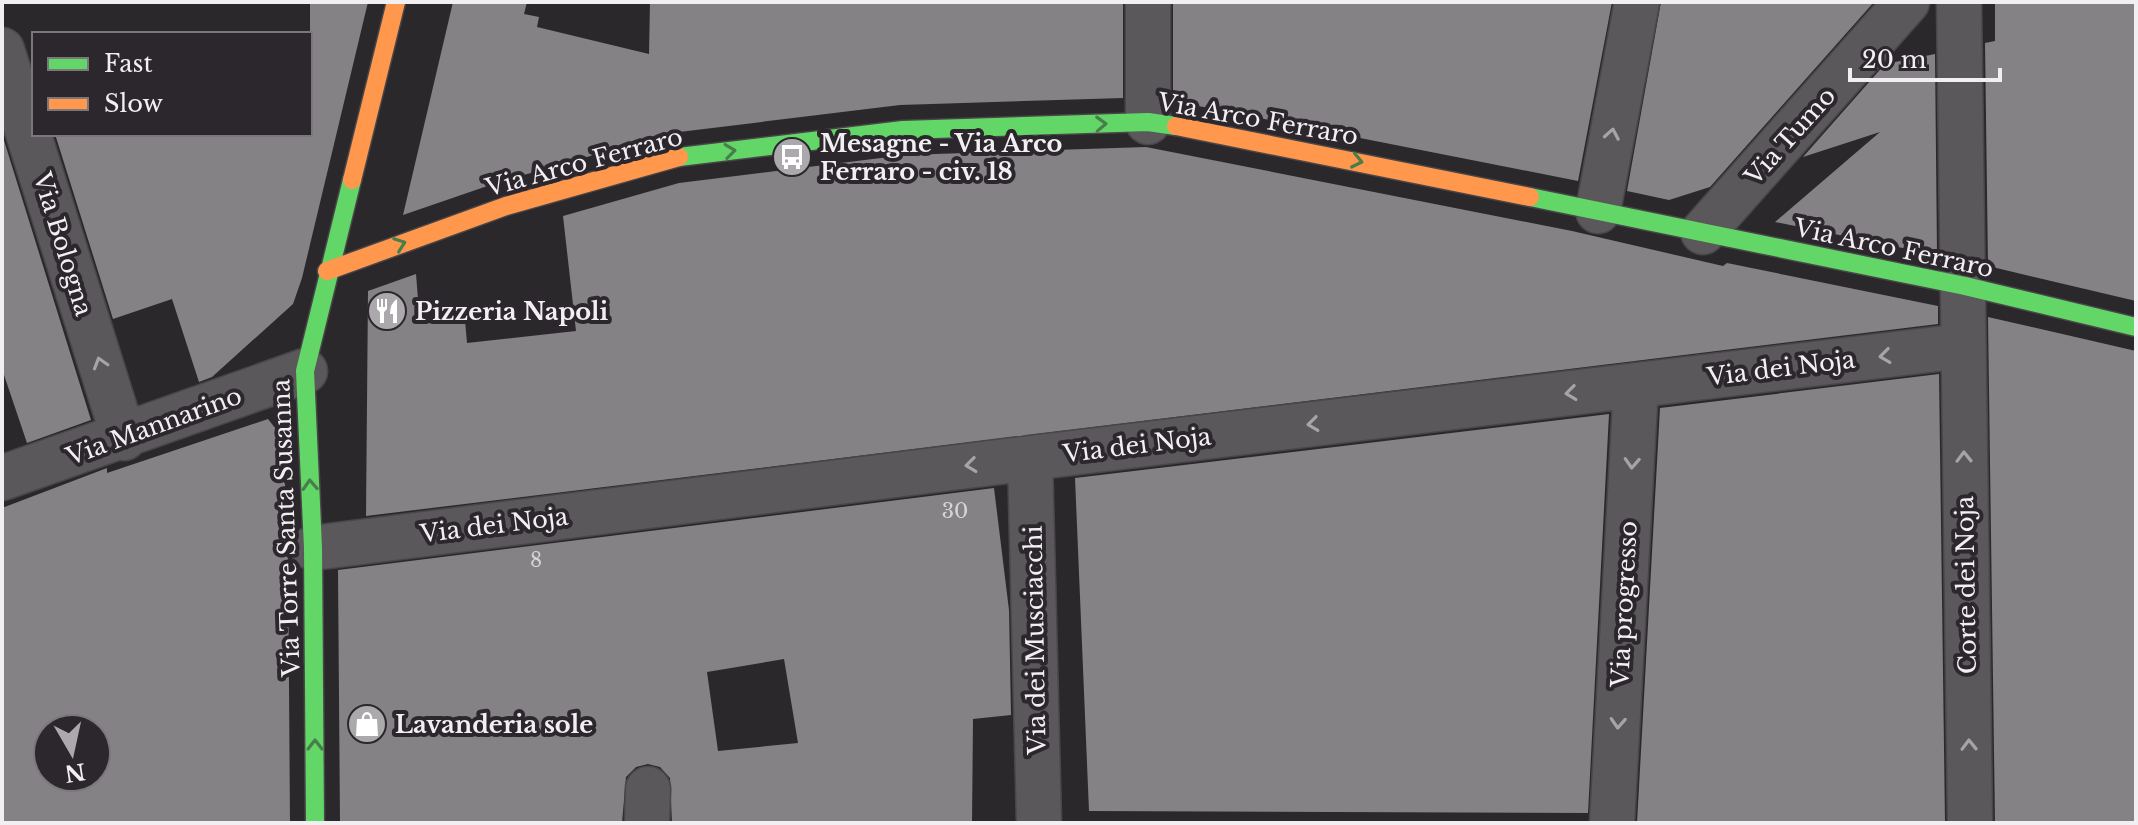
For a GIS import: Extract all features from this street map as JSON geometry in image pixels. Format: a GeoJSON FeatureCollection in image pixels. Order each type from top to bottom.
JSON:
{"type":"FeatureCollection","features":[{"type":"Feature","properties":{"kind":"street","name":"Via Torre Santa Susanna"},"geometry":{"type":"LineString","coordinates":[[315,823],[313,548],[305,371],[327,271],[396,2]]}},
{"type":"Feature","properties":{"kind":"street"},"geometry":{"type":"LineString","coordinates":[[1148,2],[1148,122]]}},
{"type":"Feature","properties":{"kind":"street"},"geometry":{"type":"LineString","coordinates":[[1598,211],[1637,2]]}},
{"type":"Feature","properties":{"kind":"street","name":"Via Tumo"},"geometry":{"type":"LineString","coordinates":[[1703,232],[1907,2]]}},
{"type":"Feature","properties":{"kind":"street","name":"Corte dei Noja"},"geometry":{"type":"LineString","coordinates":[[1959,2],[1970,823]]}},
{"type":"Feature","properties":{"kind":"street","name":"Via Bologna"},"geometry":{"type":"LineString","coordinates":[[2,50],[124,438]]}},
{"type":"Feature","properties":{"kind":"street","name":"Via Arco Ferraro"},"geometry":{"type":"LineString","coordinates":[[327,271],[506,206],[674,158],[903,130],[1148,122],[1228,135],[1965,286],[2136,327]]}},
{"type":"Feature","properties":{"kind":"street","name":"Via dei Noja"},"geometry":{"type":"LineString","coordinates":[[313,548],[1962,346]]}},
{"type":"Feature","properties":{"kind":"street","name":"Via Mannarino"},"geometry":{"type":"LineString","coordinates":[[2,478],[124,438],[305,371]]}},
{"type":"Feature","properties":{"kind":"street","name":"Via progresso"},"geometry":{"type":"LineString","coordinates":[[1612,823],[1636,385]]}},
{"type":"Feature","properties":{"kind":"street","name":"Via dei Musciacchi"},"geometry":{"type":"LineString","coordinates":[[1030,458],[1039,823]]}},
{"type":"Feature","properties":{"kind":"building"},"geometry":{"type":"Polygon","coordinates":[[[310,2],[368,2],[302,278],[293,304],[212,377],[199,382],[172,299],[113,319],[56,136],[312,136],[310,2]]]}},
{"type":"Feature","properties":{"kind":"building"},"geometry":{"type":"Polygon","coordinates":[[[453,2],[527,2],[524,14],[539,17],[537,27],[649,54],[650,2],[1123,2],[1123,98],[900,105],[671,133],[499,182],[403,215],[453,2]]]}},
{"type":"Feature","properties":{"kind":"building"},"geometry":{"type":"Polygon","coordinates":[[[1173,2],[1612,2],[1578,181],[1173,101],[1173,2]]]}},
{"type":"Feature","properties":{"kind":"building"},"geometry":{"type":"Polygon","coordinates":[[[1661,2],[1874,2],[1710,187],[1669,200],[1627,191],[1661,2]]]}},
{"type":"Feature","properties":{"kind":"building"},"geometry":{"type":"Polygon","coordinates":[[[1995,2],[2136,2],[2136,301],[1988,266],[1985,43],[1995,41],[1995,2]]]}},
{"type":"Feature","properties":{"kind":"building"},"geometry":{"type":"Polygon","coordinates":[[[1935,54],[1937,255],[1775,222],[1880,132],[1803,157],[1885,64],[1935,54]]]}},
{"type":"Feature","properties":{"kind":"building"},"geometry":{"type":"Polygon","coordinates":[[[2,134],[91,420],[27,443],[2,369],[2,134]]]}},
{"type":"Feature","properties":{"kind":"building"},"geometry":{"type":"Polygon","coordinates":[[[1146,147],[1572,231],[1723,266],[1727,263],[1938,306],[1938,324],[366,516],[368,291],[416,274],[420,324],[465,320],[467,343],[576,331],[563,216],[679,183],[905,155],[1146,147]]]}},
{"type":"Feature","properties":{"kind":"building"},"geometry":{"type":"Polygon","coordinates":[[[1988,317],[2136,351],[2136,823],[1995,823],[1988,317]]]}},
{"type":"Feature","properties":{"kind":"building"},"geometry":{"type":"Polygon","coordinates":[[[1939,374],[1945,822],[1637,823],[1660,408],[1939,374]]]}},
{"type":"Feature","properties":{"kind":"building"},"geometry":{"type":"Polygon","coordinates":[[[1609,414],[1588,813],[1089,811],[1075,478],[1609,414]]]}},
{"type":"Feature","properties":{"kind":"building"},"geometry":{"type":"Polygon","coordinates":[[[268,419],[283,438],[288,549],[290,823],[2,823],[2,508],[107,468],[107,473],[268,419]]]}},
{"type":"Feature","properties":{"kind":"building"},"geometry":{"type":"Polygon","coordinates":[[[994,488],[1009,610],[1011,715],[973,719],[972,823],[672,823],[670,778],[660,767],[648,764],[636,767],[626,777],[622,823],[340,823],[338,570],[994,488]],[[784,659],[707,672],[718,751],[798,743],[784,659]]]}},
{"type":"Feature","properties":{"kind":"traffic: fast"},"geometry":{"type":"LineString","coordinates":[[679,157],[903,130],[1148,122],[1176,126]]}},
{"type":"Feature","properties":{"kind":"traffic: fast"},"geometry":{"type":"LineString","coordinates":[[315,823],[313,548],[305,371],[352,180]]}},
{"type":"Feature","properties":{"kind":"traffic: fast"},"geometry":{"type":"LineString","coordinates":[[1530,197],[1965,286],[2136,327]]}},
{"type":"Feature","properties":{"kind":"traffic: slow"},"geometry":{"type":"LineString","coordinates":[[352,180],[396,2]]}},
{"type":"Feature","properties":{"kind":"traffic: slow"},"geometry":{"type":"LineString","coordinates":[[1176,126],[1530,197]]}},
{"type":"Feature","properties":{"kind":"traffic: slow"},"geometry":{"type":"LineString","coordinates":[[327,271],[506,206],[679,157]]}},
{"type":"Feature","properties":{"kind":"place","name":"Mesagne - Via Arco Ferraro - civ. 18"},"geometry":{"type":"Point","coordinates":[792,157]}},
{"type":"Feature","properties":{"kind":"place","name":"Pizzeria Napoli"},"geometry":{"type":"Point","coordinates":[387,311]}},
{"type":"Feature","properties":{"kind":"place","name":"Lavanderia sole"},"geometry":{"type":"Point","coordinates":[367,724]}}]}
